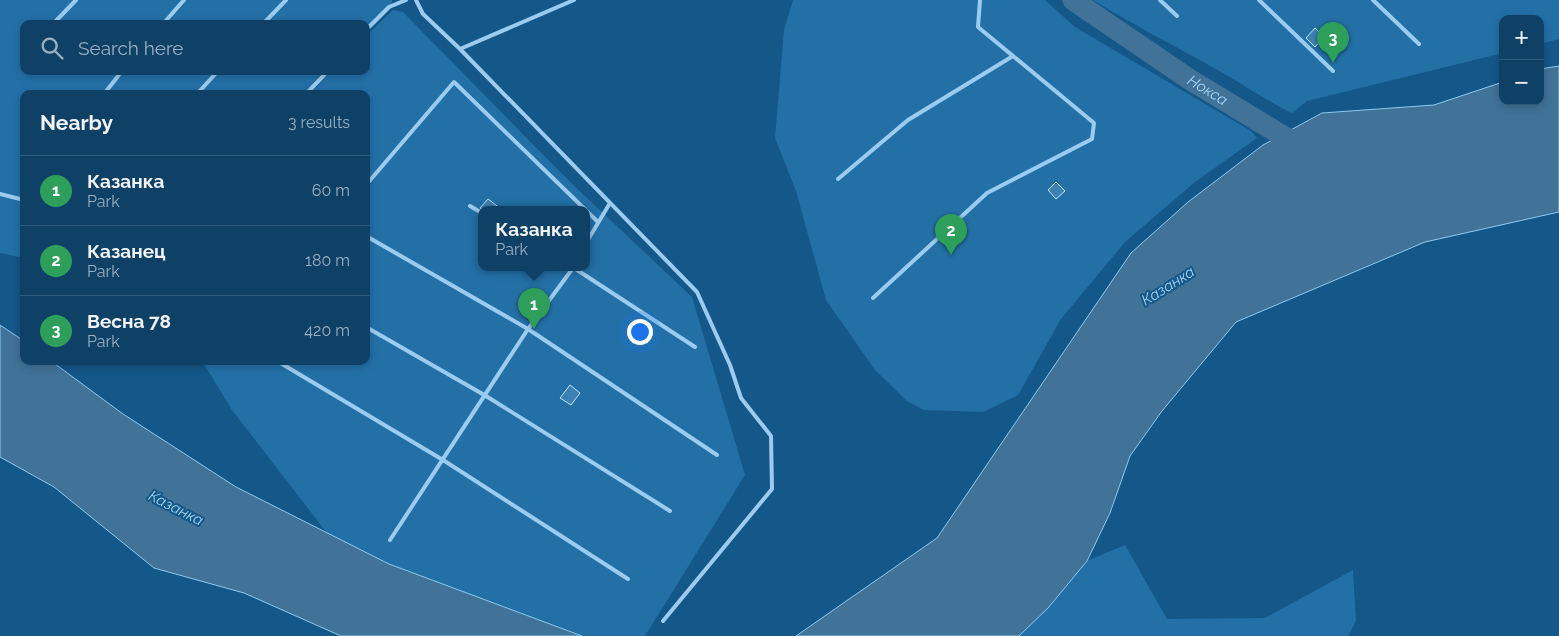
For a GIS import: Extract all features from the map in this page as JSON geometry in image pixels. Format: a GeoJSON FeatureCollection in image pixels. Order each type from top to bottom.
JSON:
{"type":"FeatureCollection","features":[{"type":"Feature","properties":{"kind":"lane"},"geometry":{"type":"LineString","coordinates":[[57,20],[76,0]]}},
{"type":"Feature","properties":{"kind":"lane"},"geometry":{"type":"LineString","coordinates":[[166,20],[184,0]]}},
{"type":"Feature","properties":{"kind":"lane"},"geometry":{"type":"LineString","coordinates":[[267,20],[286,0]]}},
{"type":"Feature","properties":{"kind":"lane"},"geometry":{"type":"LineString","coordinates":[[387,0],[389,6]]}},
{"type":"Feature","properties":{"kind":"lane"},"geometry":{"type":"LineString","coordinates":[[370,26],[389,6],[406,0]]}},
{"type":"Feature","properties":{"kind":"lane"},"geometry":{"type":"LineString","coordinates":[[416,0],[422,14],[460,49],[697,292],[730,365],[741,398],[770,436],[772,489],[663,621]]}},
{"type":"Feature","properties":{"kind":"lane"},"geometry":{"type":"LineString","coordinates":[[460,49],[574,0]]}},
{"type":"Feature","properties":{"kind":"lane"},"geometry":{"type":"LineString","coordinates":[[873,298],[987,193],[1092,139],[1094,123],[978,27],[980,0]]}},
{"type":"Feature","properties":{"kind":"lane"},"geometry":{"type":"LineString","coordinates":[[1160,0],[1177,16]]}},
{"type":"Feature","properties":{"kind":"lane"},"geometry":{"type":"LineString","coordinates":[[1259,0],[1333,71]]}},
{"type":"Feature","properties":{"kind":"lane"},"geometry":{"type":"LineString","coordinates":[[1373,0],[1419,44]]}},
{"type":"Feature","properties":{"kind":"lane"},"geometry":{"type":"LineString","coordinates":[[838,179],[908,120],[1013,56]]}},
{"type":"Feature","properties":{"kind":"lane"},"geometry":{"type":"LineString","coordinates":[[107,90],[119,75]]}},
{"type":"Feature","properties":{"kind":"lane"},"geometry":{"type":"LineString","coordinates":[[201,90],[214,75]]}},
{"type":"Feature","properties":{"kind":"lane"},"geometry":{"type":"LineString","coordinates":[[310,90],[324,75]]}},
{"type":"Feature","properties":{"kind":"lane"},"geometry":{"type":"LineString","coordinates":[[370,180],[454,82],[582,206]]}},
{"type":"Feature","properties":{"kind":"lane"},"geometry":{"type":"LineString","coordinates":[[0,194],[20,199]]}},
{"type":"Feature","properties":{"kind":"lane"},"geometry":{"type":"LineString","coordinates":[[590,236],[610,203]]}},
{"type":"Feature","properties":{"kind":"lane"},"geometry":{"type":"LineString","coordinates":[[470,206],[478,211]]}},
{"type":"Feature","properties":{"kind":"lane"},"geometry":{"type":"LineString","coordinates":[[590,214],[598,222]]}},
{"type":"Feature","properties":{"kind":"lane"},"geometry":{"type":"LineString","coordinates":[[370,238],[528,329],[717,455]]}},
{"type":"Feature","properties":{"kind":"lane"},"geometry":{"type":"LineString","coordinates":[[390,540],[486,396],[528,329],[571,271]]}},
{"type":"Feature","properties":{"kind":"lane"},"geometry":{"type":"LineString","coordinates":[[578,271],[695,347]]}},
{"type":"Feature","properties":{"kind":"lane"},"geometry":{"type":"LineString","coordinates":[[370,329],[486,396],[670,511]]}},
{"type":"Feature","properties":{"kind":"lane"},"geometry":{"type":"LineString","coordinates":[[284,365],[443,460],[628,579]]}},
{"type":"Feature","properties":{"kind":"shaded area"},"geometry":{"type":"Polygon","coordinates":[[[0,0],[392,0],[392,3],[370,26],[370,20],[20,20],[20,75],[321,75],[307,90],[20,90],[20,257],[0,253],[0,0]]]}},
{"type":"Feature","properties":{"kind":"shaded area"},"geometry":{"type":"Polygon","coordinates":[[[793,0],[1045,0],[1075,27],[1251,131],[1257,138],[1195,182],[1125,242],[1061,319],[1018,395],[983,412],[924,410],[907,401],[875,370],[826,300],[796,191],[775,138],[784,30],[793,0]]]}},
{"type":"Feature","properties":{"kind":"shaded area"},"geometry":{"type":"Polygon","coordinates":[[[1093,0],[1559,0],[1559,39],[1544,43],[1544,15],[1499,15],[1499,54],[1307,101],[1292,113],[1093,0]]]}},
{"type":"Feature","properties":{"kind":"shaded area"},"geometry":{"type":"Polygon","coordinates":[[[393,10],[403,12],[568,180],[692,297],[745,475],[645,636],[582,636],[389,564],[327,533],[232,410],[204,365],[370,365],[370,90],[314,90],[328,75],[370,75],[370,32],[393,10]]]}},
{"type":"Feature","properties":{"kind":"shaded area"},"geometry":{"type":"Polygon","coordinates":[[[1125,545],[1167,619],[1265,618],[1353,570],[1356,621],[1348,636],[1019,636],[1048,608],[1087,561],[1125,545]]]}},
{"type":"Feature","properties":{"kind":"water","name":"Казанка"},"geometry":{"type":"Polygon","coordinates":[[[1559,66],[1559,212],[1425,242],[1236,322],[1162,411],[1130,456],[1110,513],[1087,561],[1048,608],[1019,636],[796,636],[937,538],[1131,253],[1188,202],[1263,145],[1322,113],[1434,105],[1499,83],[1499,105],[1544,105],[1544,68],[1559,66]]]}},
{"type":"Feature","properties":{"kind":"water","name":"Казанка"},"geometry":{"type":"Polygon","coordinates":[[[0,325],[20,338],[20,365],[56,365],[123,414],[236,487],[389,564],[582,636],[341,636],[244,593],[154,568],[54,487],[0,457],[0,325]]]}},
{"type":"Feature","properties":{"kind":"building"},"geometry":{"type":"Polygon","coordinates":[[[1315,28],[1324,37],[1315,47],[1306,38],[1315,28]]]}},
{"type":"Feature","properties":{"kind":"building"},"geometry":{"type":"Polygon","coordinates":[[[1056,182],[1065,191],[1056,199],[1048,190],[1056,182]]]}},
{"type":"Feature","properties":{"kind":"building"},"geometry":{"type":"Polygon","coordinates":[[[488,199],[497,206],[482,206],[488,199]]]}},
{"type":"Feature","properties":{"kind":"building"},"geometry":{"type":"Polygon","coordinates":[[[570,385],[580,393],[571,405],[560,398],[570,385]]]}},
{"type":"Feature","properties":{"kind":"waterway","name":"Нокса"},"geometry":{"type":"LineString","coordinates":[[1073,0],[1189,79],[1306,150]]}},
{"type":"Feature","properties":{"kind":"place","name":"Весна 78"},"geometry":{"type":"Point","coordinates":[1333,63]}},
{"type":"Feature","properties":{"kind":"place","name":"Казанец"},"geometry":{"type":"Point","coordinates":[951,255]}},
{"type":"Feature","properties":{"kind":"place","name":"Казанка"},"geometry":{"type":"Point","coordinates":[534,329]}}]}
